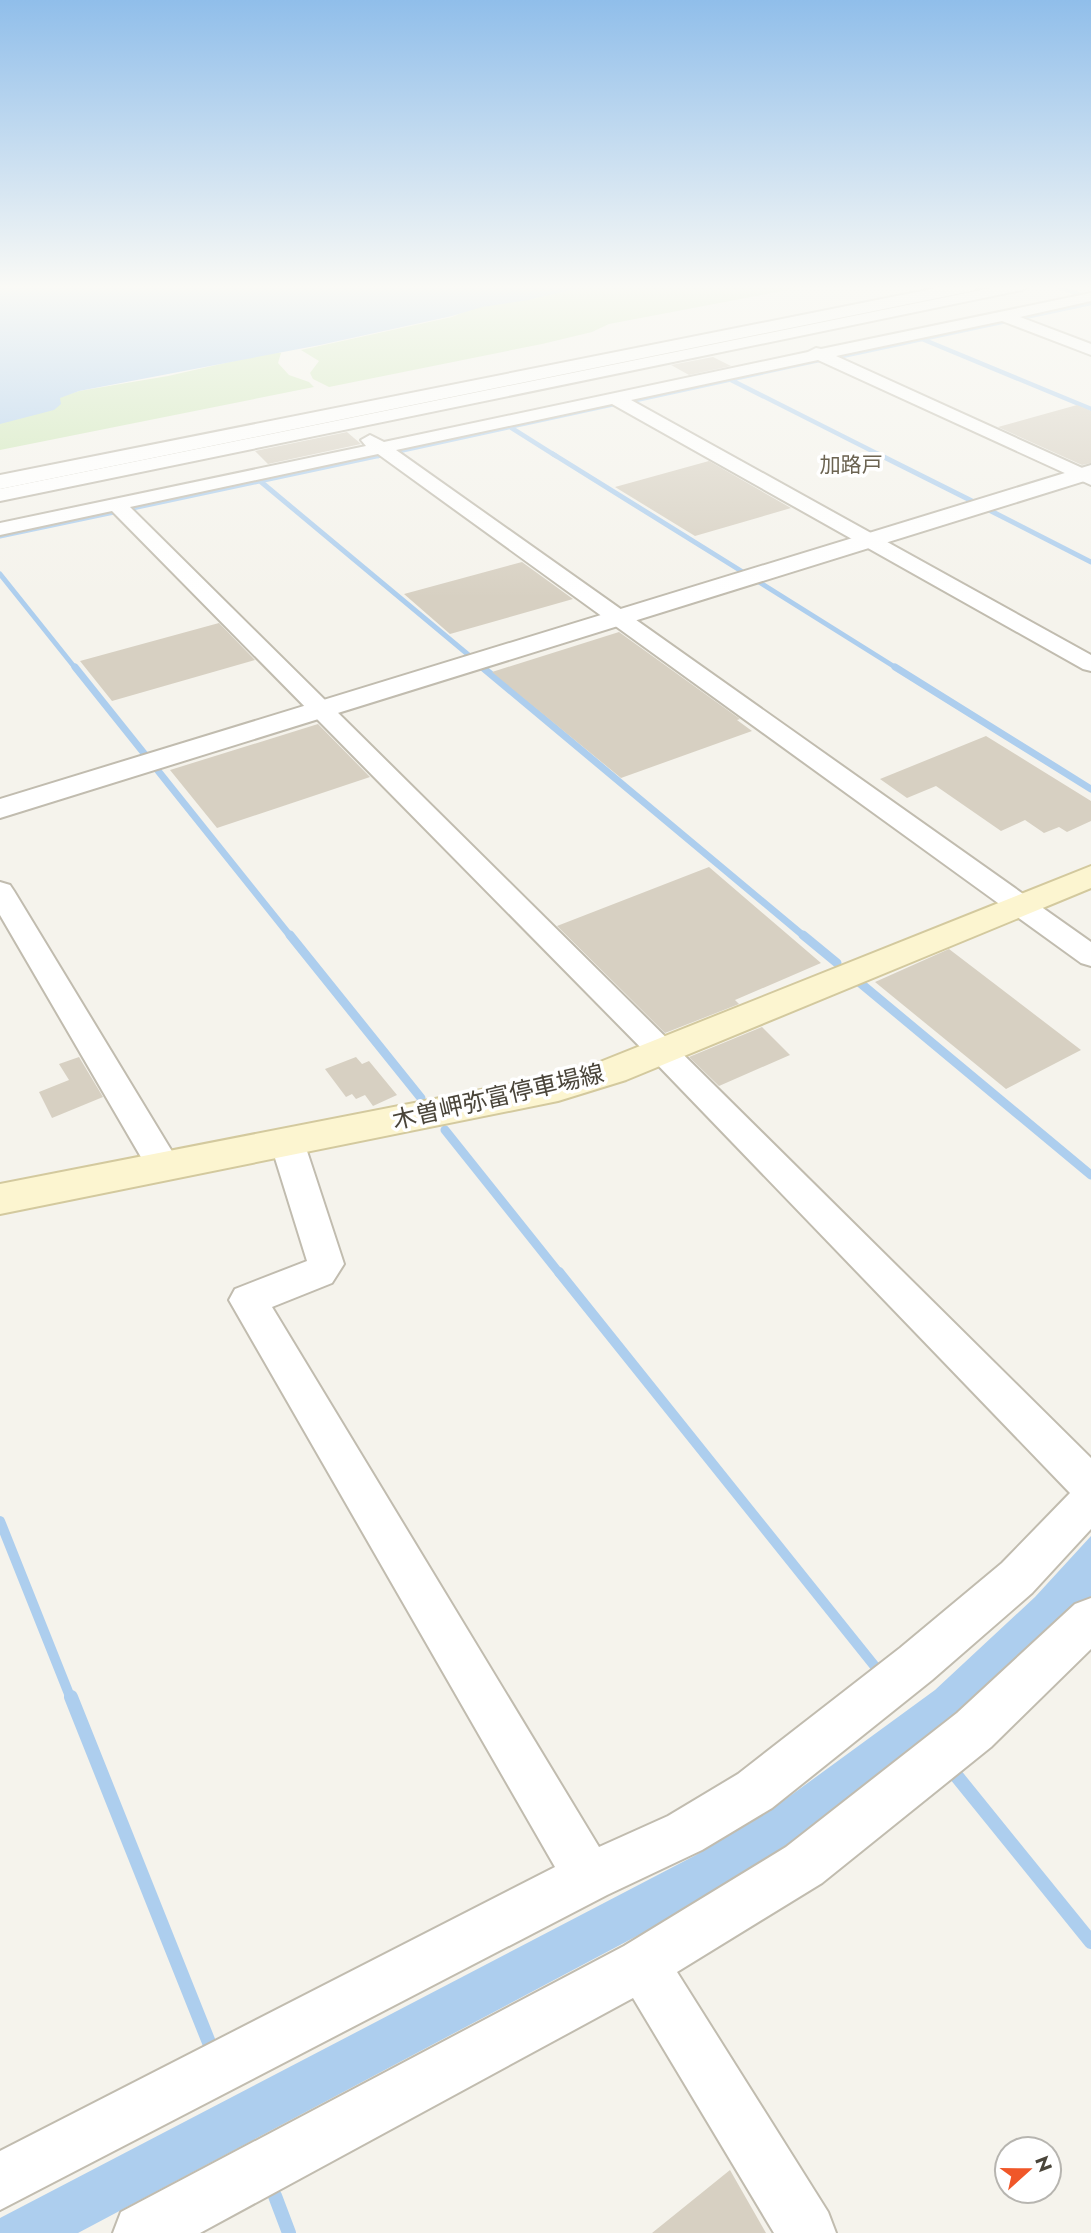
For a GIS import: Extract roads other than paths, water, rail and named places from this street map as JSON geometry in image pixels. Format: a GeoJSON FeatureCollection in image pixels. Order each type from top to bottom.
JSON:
{"type":"FeatureCollection","features":[{"type":"Feature","properties":{"kind":"main road","name":"木曽岬弥富停車場線"},"geometry":{"type":"LineString","coordinates":[[0,1199],[558,1088],[613,1071],[1091,876]]}},
{"type":"Feature","properties":{"kind":"street"},"geometry":{"type":"LineString","coordinates":[[0,482],[455,390]]}},
{"type":"Feature","properties":{"kind":"street"},"geometry":{"type":"LineString","coordinates":[[0,495],[512,390]]}},
{"type":"Feature","properties":{"kind":"street"},"geometry":{"type":"LineString","coordinates":[[0,529],[656,390]]}},
{"type":"Feature","properties":{"kind":"street"},"geometry":{"type":"LineString","coordinates":[[899,390],[1088,475]]}},
{"type":"Feature","properties":{"kind":"street"},"geometry":{"type":"LineString","coordinates":[[615,399],[1091,664]]}},
{"type":"Feature","properties":{"kind":"street"},"geometry":{"type":"LineString","coordinates":[[348,424],[1091,956]]}},
{"type":"Feature","properties":{"kind":"street"},"geometry":{"type":"LineString","coordinates":[[0,809],[1088,475]]}},
{"type":"Feature","properties":{"kind":"street"},"geometry":{"type":"LineString","coordinates":[[116,504],[663,1051],[1091,1486]]}},
{"type":"Feature","properties":{"kind":"street"},"geometry":{"type":"LineString","coordinates":[[0,891],[164,1167]]}},
{"type":"Feature","properties":{"kind":"street"},"geometry":{"type":"LineString","coordinates":[[287,1142],[326,1264],[319,1273],[248,1300],[589,1877]]}},
{"type":"Feature","properties":{"kind":"street"},"geometry":{"type":"LineString","coordinates":[[0,2181],[589,1877],[685,1833],[755,1791],[916,1664],[1017,1578],[1091,1500]]}},
{"type":"Feature","properties":{"kind":"street"},"geometry":{"type":"LineString","coordinates":[[142,2233],[642,1964],[804,1865],[974,1730],[1091,1619]]}},
{"type":"Feature","properties":{"kind":"street"},"geometry":{"type":"LineString","coordinates":[[642,1964],[807,2233]]}},
{"type":"Feature","properties":{"kind":"water"},"geometry":{"type":"Polygon","coordinates":[[[0,390],[83,390],[60,398],[61,404],[54,410],[0,424],[0,390]]]}},
{"type":"Feature","properties":{"kind":"water"},"geometry":{"type":"Polygon","coordinates":[[[1091,1536],[1091,1596],[1017,1673],[791,1846],[716,1894],[78,2233],[0,2233],[0,2218],[696,1855],[768,1812],[935,1690],[1035,1597],[1091,1536]]]}},
{"type":"Feature","properties":{"kind":"waterway"},"geometry":{"type":"LineString","coordinates":[[627,402],[681,390]]}},
{"type":"Feature","properties":{"kind":"waterway"},"geometry":{"type":"LineString","coordinates":[[751,390],[882,456]]}},
{"type":"Feature","properties":{"kind":"waterway"},"geometry":{"type":"LineString","coordinates":[[1046,390],[1091,409]]}},
{"type":"Feature","properties":{"kind":"waterway"},"geometry":{"type":"LineString","coordinates":[[395,452],[619,403]]}},
{"type":"Feature","properties":{"kind":"waterway"},"geometry":{"type":"LineString","coordinates":[[510,427],[556,456]]}},
{"type":"Feature","properties":{"kind":"waterway"},"geometry":{"type":"LineString","coordinates":[[553,454],[746,574]]}},
{"type":"Feature","properties":{"kind":"waterway"},"geometry":{"type":"LineString","coordinates":[[878,454],[882,456]]}},
{"type":"Feature","properties":{"kind":"waterway"},"geometry":{"type":"LineString","coordinates":[[128,509],[381,455],[378,456]]}},
{"type":"Feature","properties":{"kind":"waterway"},"geometry":{"type":"LineString","coordinates":[[882,456],[974,502]]}},
{"type":"Feature","properties":{"kind":"waterway"},"geometry":{"type":"LineString","coordinates":[[260,481],[471,657]]}},
{"type":"Feature","properties":{"kind":"waterway"},"geometry":{"type":"LineString","coordinates":[[987,509],[1091,562]]}},
{"type":"Feature","properties":{"kind":"waterway"},"geometry":{"type":"LineString","coordinates":[[0,536],[114,512]]}},
{"type":"Feature","properties":{"kind":"waterway"},"geometry":{"type":"LineString","coordinates":[[0,574],[76,669]]}},
{"type":"Feature","properties":{"kind":"waterway"},"geometry":{"type":"LineString","coordinates":[[759,582],[898,669]]}},
{"type":"Feature","properties":{"kind":"waterway"},"geometry":{"type":"LineString","coordinates":[[75,667],[291,937]]}},
{"type":"Feature","properties":{"kind":"waterway"},"geometry":{"type":"LineString","coordinates":[[482,667],[805,937]]}},
{"type":"Feature","properties":{"kind":"waterway"},"geometry":{"type":"LineString","coordinates":[[895,667],[1091,789]]}},
{"type":"Feature","properties":{"kind":"waterway"},"geometry":{"type":"LineString","coordinates":[[290,935],[421,1098]]}},
{"type":"Feature","properties":{"kind":"waterway"},"geometry":{"type":"LineString","coordinates":[[803,935],[837,963]]}},
{"type":"Feature","properties":{"kind":"waterway"},"geometry":{"type":"LineString","coordinates":[[859,982],[1091,1175]]}},
{"type":"Feature","properties":{"kind":"waterway"},"geometry":{"type":"LineString","coordinates":[[445,1130],[560,1274]]}},
{"type":"Feature","properties":{"kind":"waterway"},"geometry":{"type":"LineString","coordinates":[[559,1272],[877,1669]]}},
{"type":"Feature","properties":{"kind":"waterway"},"geometry":{"type":"LineString","coordinates":[[0,1521],[71,1699]]}},
{"type":"Feature","properties":{"kind":"waterway"},"geometry":{"type":"LineString","coordinates":[[71,1697],[212,2050]]}},
{"type":"Feature","properties":{"kind":"waterway"},"geometry":{"type":"LineString","coordinates":[[955,1774],[1091,1942]]}},
{"type":"Feature","properties":{"kind":"waterway"},"geometry":{"type":"LineString","coordinates":[[275,2196],[289,2233]]}},
{"type":"Feature","properties":{"kind":"district","name":"加路戸"},"geometry":{"type":"Point","coordinates":[851,465]}}]}
